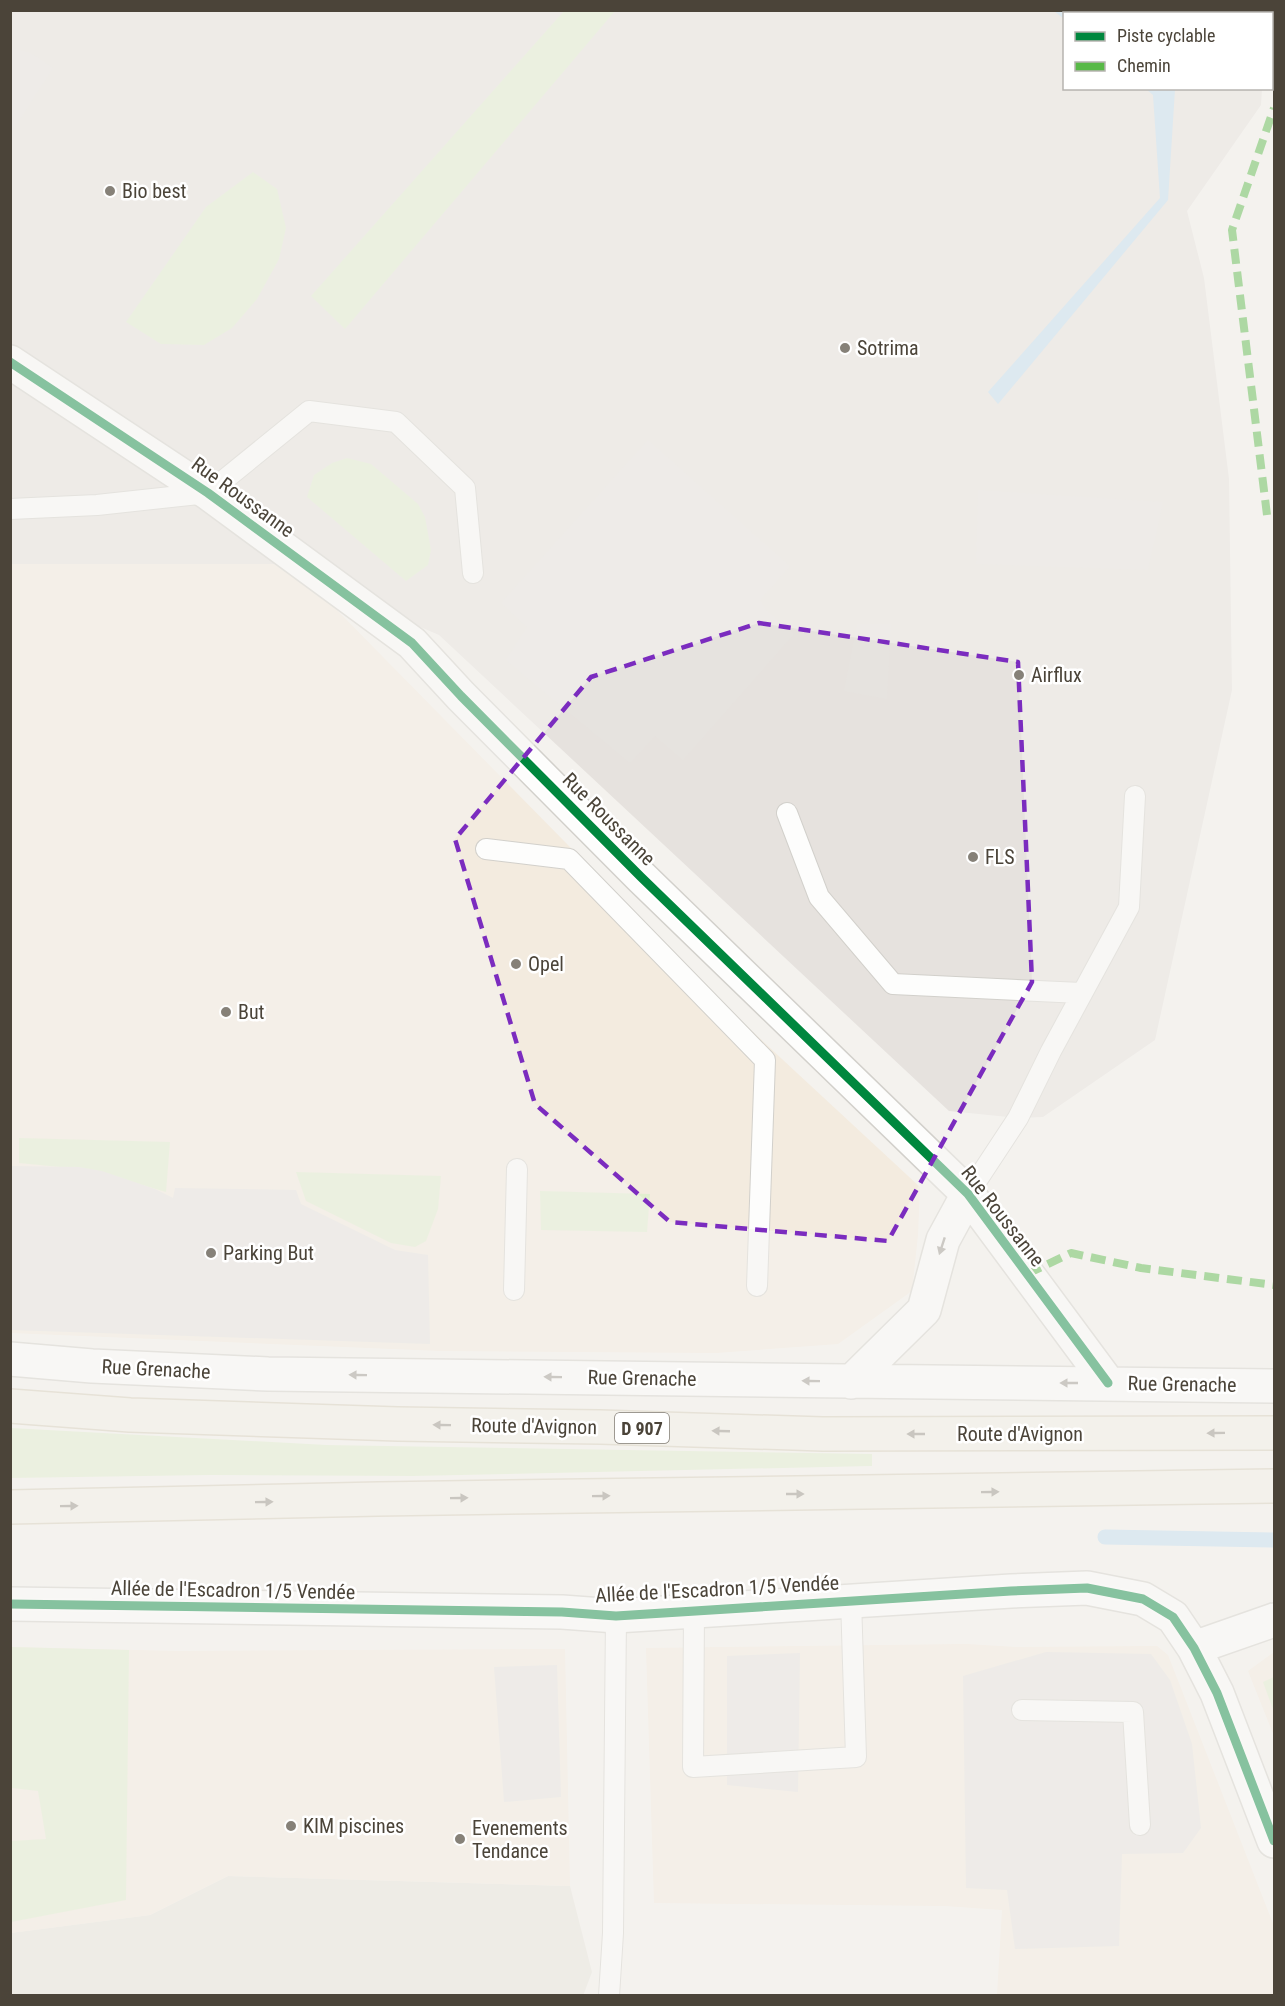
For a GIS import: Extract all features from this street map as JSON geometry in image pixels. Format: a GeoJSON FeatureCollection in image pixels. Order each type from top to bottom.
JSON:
{"type":"FeatureCollection","features":[{"type":"Feature","properties":{"kind":"main road","name":"Route d'Avignon"},"geometry":{"type":"LineString","coordinates":[[10,1406],[130,1415],[823,1434],[1275,1433]]}},
{"type":"Feature","properties":{"kind":"main road"},"geometry":{"type":"LineString","coordinates":[[10,1507],[378,1499],[1275,1486]]}},
{"type":"Feature","properties":{"kind":"street","name":"Rue Roussanne"},"geometry":{"type":"LineString","coordinates":[[10,362],[208,493],[412,643],[460,696],[632,869],[968,1194],[1108,1383]]}},
{"type":"Feature","properties":{"kind":"street","name":"Rue Roussanne"},"geometry":{"type":"LineString","coordinates":[[851,1382],[924,1310],[943,1240],[968,1194]]}},
{"type":"Feature","properties":{"kind":"street","name":"Rue Grenache"},"geometry":{"type":"LineString","coordinates":[[10,1359],[92,1366],[268,1374],[1275,1386]]}},
{"type":"Feature","properties":{"kind":"street","name":"Allée de l'Escadron 1/5 Vendée"},"geometry":{"type":"LineString","coordinates":[[10,1605],[562,1612],[616,1616],[851,1600],[1087,1588],[1143,1599],[1173,1617],[1194,1648],[1217,1693],[1275,1841]]}},
{"type":"Feature","properties":{"kind":"street"},"geometry":{"type":"LineString","coordinates":[[1194,1648],[1275,1620]]}},
{"type":"Feature","properties":{"kind":"lane"},"geometry":{"type":"LineString","coordinates":[[10,509],[97,505],[208,493],[309,411],[396,423],[465,488],[473,573]]}},
{"type":"Feature","properties":{"kind":"lane"},"geometry":{"type":"LineString","coordinates":[[968,1194],[1018,1118],[1129,907],[1135,796]]}},
{"type":"Feature","properties":{"kind":"lane"},"geometry":{"type":"LineString","coordinates":[[787,813],[819,897],[893,984],[1082,993]]}},
{"type":"Feature","properties":{"kind":"lane"},"geometry":{"type":"LineString","coordinates":[[486,849],[569,859],[765,1060],[757,1286]]}},
{"type":"Feature","properties":{"kind":"lane"},"geometry":{"type":"LineString","coordinates":[[514,1290],[517,1169]]}},
{"type":"Feature","properties":{"kind":"lane"},"geometry":{"type":"LineString","coordinates":[[694,1610],[693,1767],[856,1757],[851,1600]]}},
{"type":"Feature","properties":{"kind":"lane"},"geometry":{"type":"LineString","coordinates":[[609,1995],[612,1933],[616,1616]]}},
{"type":"Feature","properties":{"kind":"lane"},"geometry":{"type":"LineString","coordinates":[[1022,1710],[1133,1712],[1140,1825]]}},
{"type":"Feature","properties":{"kind":"highlighted area"},"geometry":{"type":"Polygon","coordinates":[[[759,623],[1018,662],[1032,982],[888,1241],[670,1222],[535,1104],[455,839],[591,677],[759,623]]]}},
{"type":"Feature","properties":{"kind":"shaded area"},"geometry":{"type":"Polygon","coordinates":[[[11,11],[1267,11],[1063,12],[1063,90],[1262,90],[1261,105],[1187,211],[1204,278],[1229,479],[1232,690],[1155,1040],[1043,1117],[1018,1118],[949,1111],[439,635],[274,564],[11,564],[11,11]]]}},
{"type":"Feature","properties":{"kind":"shaded area"},"geometry":{"type":"Polygon","coordinates":[[[11,48],[31,53],[53,68],[11,133],[11,48]]]}},
{"type":"Feature","properties":{"kind":"shaded area"},"geometry":{"type":"Polygon","coordinates":[[[648,440],[790,566],[760,600],[766,610],[794,634],[683,760],[655,736],[630,763],[506,660],[527,627],[501,603],[648,440]]]}},
{"type":"Feature","properties":{"kind":"shaded area"},"geometry":{"type":"Polygon","coordinates":[[[978,490],[1163,502],[1148,570],[976,564],[978,490]]]}},
{"type":"Feature","properties":{"kind":"shaded area"},"geometry":{"type":"Polygon","coordinates":[[[11,564],[274,564],[326,599],[741,1021],[920,1187],[912,1291],[838,1344],[716,1353],[441,1351],[11,1333],[11,564]]]}},
{"type":"Feature","properties":{"kind":"shaded area"},"geometry":{"type":"Polygon","coordinates":[[[857,624],[891,624],[887,699],[844,691],[857,624]]]}},
{"type":"Feature","properties":{"kind":"shaded area","name":"Parking But"},"geometry":{"type":"Polygon","coordinates":[[[11,1166],[79,1167],[102,1171],[155,1189],[173,1198],[175,1188],[296,1190],[301,1204],[395,1250],[428,1255],[430,1344],[11,1330],[11,1166]]]}},
{"type":"Feature","properties":{"kind":"shaded area"},"geometry":{"type":"Polygon","coordinates":[[[967,1644],[1016,1647],[1157,1646],[1168,1655],[1274,1926],[1274,1995],[997,1995],[1002,1910],[945,1906],[654,1903],[646,1648],[967,1644]]]}},
{"type":"Feature","properties":{"kind":"shaded area"},"geometry":{"type":"Polygon","coordinates":[[[10,1647],[178,1651],[565,1649],[570,1886],[228,1876],[150,1915],[11,1933],[10,1647]]]}},
{"type":"Feature","properties":{"kind":"shaded area"},"geometry":{"type":"Polygon","coordinates":[[[1046,1652],[1151,1654],[1170,1680],[1192,1744],[1201,1828],[1183,1853],[1122,1854],[1119,1946],[1015,1949],[1007,1890],[966,1888],[963,1676],[1046,1652]]]}},
{"type":"Feature","properties":{"kind":"shaded area"},"geometry":{"type":"Polygon","coordinates":[[[1274,1652],[1274,1736],[1248,1671],[1274,1652]]]}},
{"type":"Feature","properties":{"kind":"shaded area"},"geometry":{"type":"Polygon","coordinates":[[[800,1653],[798,1792],[727,1785],[727,1656],[800,1653]]]}},
{"type":"Feature","properties":{"kind":"shaded area"},"geometry":{"type":"Polygon","coordinates":[[[557,1665],[561,1797],[504,1802],[494,1667],[557,1665]]]}},
{"type":"Feature","properties":{"kind":"shaded area"},"geometry":{"type":"Polygon","coordinates":[[[228,1876],[570,1886],[592,1972],[583,1996],[11,1995],[10,1933],[150,1915],[228,1876]]]}},
{"type":"Feature","properties":{"kind":"green space"},"geometry":{"type":"Polygon","coordinates":[[[564,11],[615,11],[345,329],[311,296],[564,11]]]}},
{"type":"Feature","properties":{"kind":"green space"},"geometry":{"type":"Polygon","coordinates":[[[253,172],[277,189],[286,228],[279,259],[257,299],[232,328],[204,345],[161,344],[126,322],[206,207],[253,172]]]}},
{"type":"Feature","properties":{"kind":"green space"},"geometry":{"type":"Polygon","coordinates":[[[347,458],[371,464],[418,504],[425,517],[431,550],[428,565],[406,581],[307,497],[314,475],[332,463],[347,458]]]}},
{"type":"Feature","properties":{"kind":"green space"},"geometry":{"type":"Polygon","coordinates":[[[19,1138],[170,1142],[166,1192],[90,1170],[19,1163],[19,1138]]]}},
{"type":"Feature","properties":{"kind":"green space"},"geometry":{"type":"Polygon","coordinates":[[[296,1172],[441,1176],[438,1209],[426,1241],[415,1247],[391,1243],[306,1201],[296,1172]]]}},
{"type":"Feature","properties":{"kind":"green space"},"geometry":{"type":"Polygon","coordinates":[[[540,1191],[650,1194],[647,1232],[541,1230],[540,1191]]]}},
{"type":"Feature","properties":{"kind":"green space"},"geometry":{"type":"Polygon","coordinates":[[[11,1428],[327,1445],[872,1454],[872,1466],[413,1476],[211,1475],[11,1478],[11,1428]]]}},
{"type":"Feature","properties":{"kind":"green space"},"geometry":{"type":"Polygon","coordinates":[[[11,1647],[129,1650],[126,1900],[11,1922],[11,1841],[46,1839],[38,1791],[12,1788],[11,1647]]]}},
{"type":"Feature","properties":{"kind":"green space"},"geometry":{"type":"Polygon","coordinates":[[[1274,1677],[1274,1712],[1263,1682],[1274,1677]]]}},
{"type":"Feature","properties":{"kind":"water"},"geometry":{"type":"Polygon","coordinates":[[[1146,10],[1149,12],[1063,12],[1063,18],[1054,11],[1146,10]]]}},
{"type":"Feature","properties":{"kind":"water"},"geometry":{"type":"Polygon","coordinates":[[[1147,90],[1175,90],[1168,200],[998,404],[988,392],[1160,198],[1153,95],[1147,90]]]}},
{"type":"Feature","properties":{"kind":"waterway"},"geometry":{"type":"LineString","coordinates":[[1105,1537],[1274,1540]]}},
{"type":"Feature","properties":{"kind":"marked path"},"geometry":{"type":"LineString","coordinates":[[1267,515],[1232,230],[1274,108]]}},
{"type":"Feature","properties":{"kind":"marked path"},"geometry":{"type":"LineString","coordinates":[[1027,1274],[1071,1253],[1141,1268],[1274,1285]]}},
{"type":"Feature","properties":{"kind":"cycle path"},"geometry":{"type":"LineString","coordinates":[[10,362],[208,493],[412,643],[461,696],[641,877],[968,1194],[1108,1383]]}},
{"type":"Feature","properties":{"kind":"cycle path"},"geometry":{"type":"LineString","coordinates":[[10,1604],[562,1612],[616,1616],[1087,1588],[1143,1599],[1173,1617],[1194,1648],[1217,1693],[1274,1841]]}},
{"type":"Feature","properties":{"kind":"place","name":"Bio best"},"geometry":{"type":"Point","coordinates":[110,191]}},
{"type":"Feature","properties":{"kind":"place","name":"Sotrima"},"geometry":{"type":"Point","coordinates":[845,348]}},
{"type":"Feature","properties":{"kind":"place","name":"Airflux"},"geometry":{"type":"Point","coordinates":[1019,675]}},
{"type":"Feature","properties":{"kind":"place","name":"FLS"},"geometry":{"type":"Point","coordinates":[973,857]}},
{"type":"Feature","properties":{"kind":"place","name":"Opel"},"geometry":{"type":"Point","coordinates":[516,964]}},
{"type":"Feature","properties":{"kind":"place","name":"But"},"geometry":{"type":"Point","coordinates":[226,1012]}},
{"type":"Feature","properties":{"kind":"place","name":"Parking But"},"geometry":{"type":"Point","coordinates":[211,1253]}},
{"type":"Feature","properties":{"kind":"place","name":"KIM piscines"},"geometry":{"type":"Point","coordinates":[291,1826]}},
{"type":"Feature","properties":{"kind":"place","name":"Evenements Tendance"},"geometry":{"type":"Point","coordinates":[460,1839]}}]}
